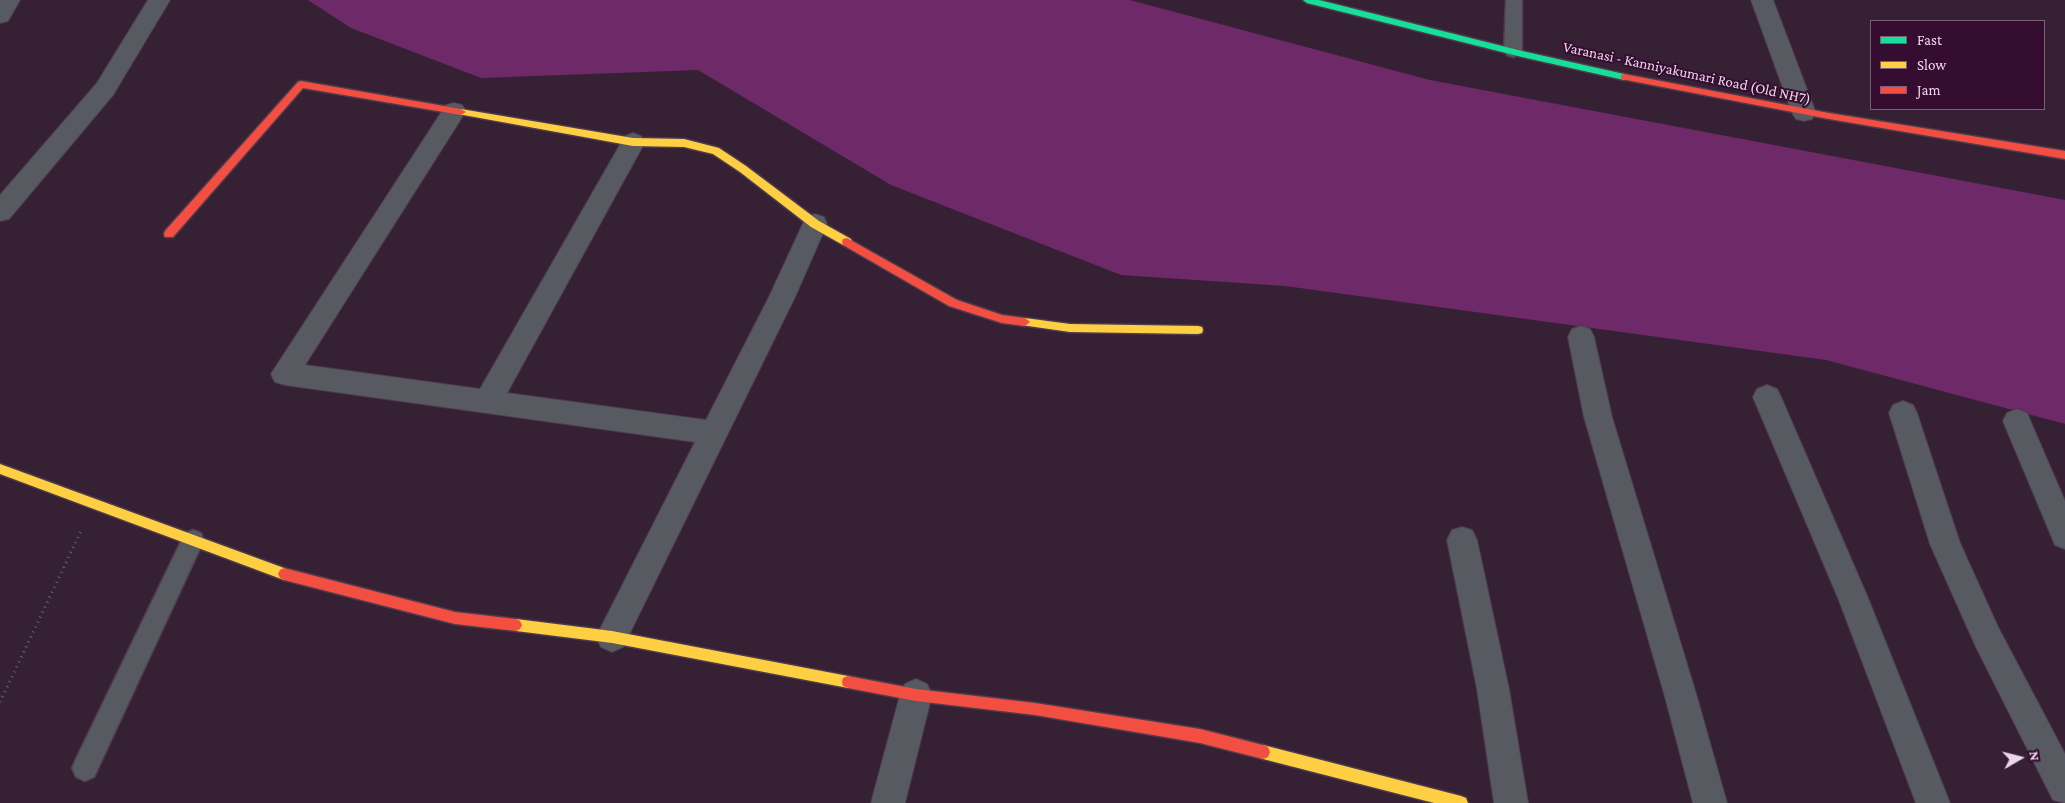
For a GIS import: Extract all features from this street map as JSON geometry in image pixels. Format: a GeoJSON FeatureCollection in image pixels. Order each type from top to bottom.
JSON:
{"type":"FeatureCollection","features":[{"type":"Feature","properties":{"kind":"street"},"geometry":{"type":"LineString","coordinates":[[0,16],[9,0]]}},
{"type":"Feature","properties":{"kind":"street"},"geometry":{"type":"LineString","coordinates":[[0,212],[105,89],[159,0]]}},
{"type":"Feature","properties":{"kind":"street","name":"Varanasi - Kanniyakumari Road (Old NH7)"},"geometry":{"type":"LineString","coordinates":[[1306,0],[1592,70],[1804,113],[2065,155]]}},
{"type":"Feature","properties":{"kind":"street"},"geometry":{"type":"LineString","coordinates":[[1762,0],[1804,113]]}},
{"type":"Feature","properties":{"kind":"street"},"geometry":{"type":"LineString","coordinates":[[169,234],[301,84],[633,142],[684,143],[716,151],[743,169],[815,224],[953,303],[1002,319],[1070,328],[1198,330]]}},
{"type":"Feature","properties":{"kind":"street"},"geometry":{"type":"LineString","coordinates":[[454,111],[285,374],[714,433]]}},
{"type":"Feature","properties":{"kind":"street"},"geometry":{"type":"LineString","coordinates":[[488,401],[633,142]]}},
{"type":"Feature","properties":{"kind":"street"},"geometry":{"type":"LineString","coordinates":[[612,638],[782,297],[815,224]]}},
{"type":"Feature","properties":{"kind":"street"},"geometry":{"type":"LineString","coordinates":[[1581,337],[1601,426],[1681,696],[1710,803]]}},
{"type":"Feature","properties":{"kind":"street"},"geometry":{"type":"LineString","coordinates":[[1767,397],[1853,598],[1933,803]]}},
{"type":"Feature","properties":{"kind":"street"},"geometry":{"type":"LineString","coordinates":[[1903,413],[1945,544],[1987,637],[2065,788]]}},
{"type":"Feature","properties":{"kind":"street"},"geometry":{"type":"LineString","coordinates":[[2017,421],[2065,536]]}},
{"type":"Feature","properties":{"kind":"street"},"geometry":{"type":"LineString","coordinates":[[0,469],[282,574],[455,618],[612,638],[916,695],[1035,709],[1200,736],[1461,803]]}},
{"type":"Feature","properties":{"kind":"street"},"geometry":{"type":"LineString","coordinates":[[1462,540],[1493,689],[1511,803]]}},
{"type":"Feature","properties":{"kind":"street"},"geometry":{"type":"LineString","coordinates":[[888,803],[916,695]]}},
{"type":"Feature","properties":{"kind":"lane"},"geometry":{"type":"LineString","coordinates":[[1513,51],[1514,0]]}},
{"type":"Feature","properties":{"kind":"lane"},"geometry":{"type":"LineString","coordinates":[[85,768],[193,540]]}},
{"type":"Feature","properties":{"kind":"path"},"geometry":{"type":"LineString","coordinates":[[0,702],[95,504]]}},
{"type":"Feature","properties":{"kind":"shaded area"},"geometry":{"type":"Polygon","coordinates":[[[308,0],[1130,0],[1430,80],[2065,200],[2065,424],[1826,360],[1285,286],[1121,275],[891,185],[698,70],[481,78],[351,28],[308,0]]]}},
{"type":"Feature","properties":{"kind":"traffic: fast"},"geometry":{"type":"LineString","coordinates":[[1307,0],[1522,54],[1624,77]]}},
{"type":"Feature","properties":{"kind":"traffic: slow"},"geometry":{"type":"LineString","coordinates":[[461,112],[633,142],[684,143],[716,151],[743,169],[815,224],[847,242]]}},
{"type":"Feature","properties":{"kind":"traffic: slow"},"geometry":{"type":"LineString","coordinates":[[1025,322],[1070,328],[1198,330]]}},
{"type":"Feature","properties":{"kind":"traffic: slow"},"geometry":{"type":"LineString","coordinates":[[0,469],[284,574]]}},
{"type":"Feature","properties":{"kind":"traffic: slow"},"geometry":{"type":"LineString","coordinates":[[516,625],[612,637],[848,682]]}},
{"type":"Feature","properties":{"kind":"traffic: slow"},"geometry":{"type":"LineString","coordinates":[[1263,752],[1461,803]]}},
{"type":"Feature","properties":{"kind":"traffic: jam"},"geometry":{"type":"LineString","coordinates":[[1624,77],[1829,116],[2065,155]]}},
{"type":"Feature","properties":{"kind":"traffic: jam"},"geometry":{"type":"LineString","coordinates":[[169,234],[301,84],[461,112]]}},
{"type":"Feature","properties":{"kind":"traffic: jam"},"geometry":{"type":"LineString","coordinates":[[847,242],[953,303],[1002,319],[1025,322]]}},
{"type":"Feature","properties":{"kind":"traffic: jam"},"geometry":{"type":"LineString","coordinates":[[284,574],[455,618],[516,625]]}},
{"type":"Feature","properties":{"kind":"traffic: jam"},"geometry":{"type":"LineString","coordinates":[[848,682],[916,695],[1035,709],[1200,736],[1263,752]]}}]}
